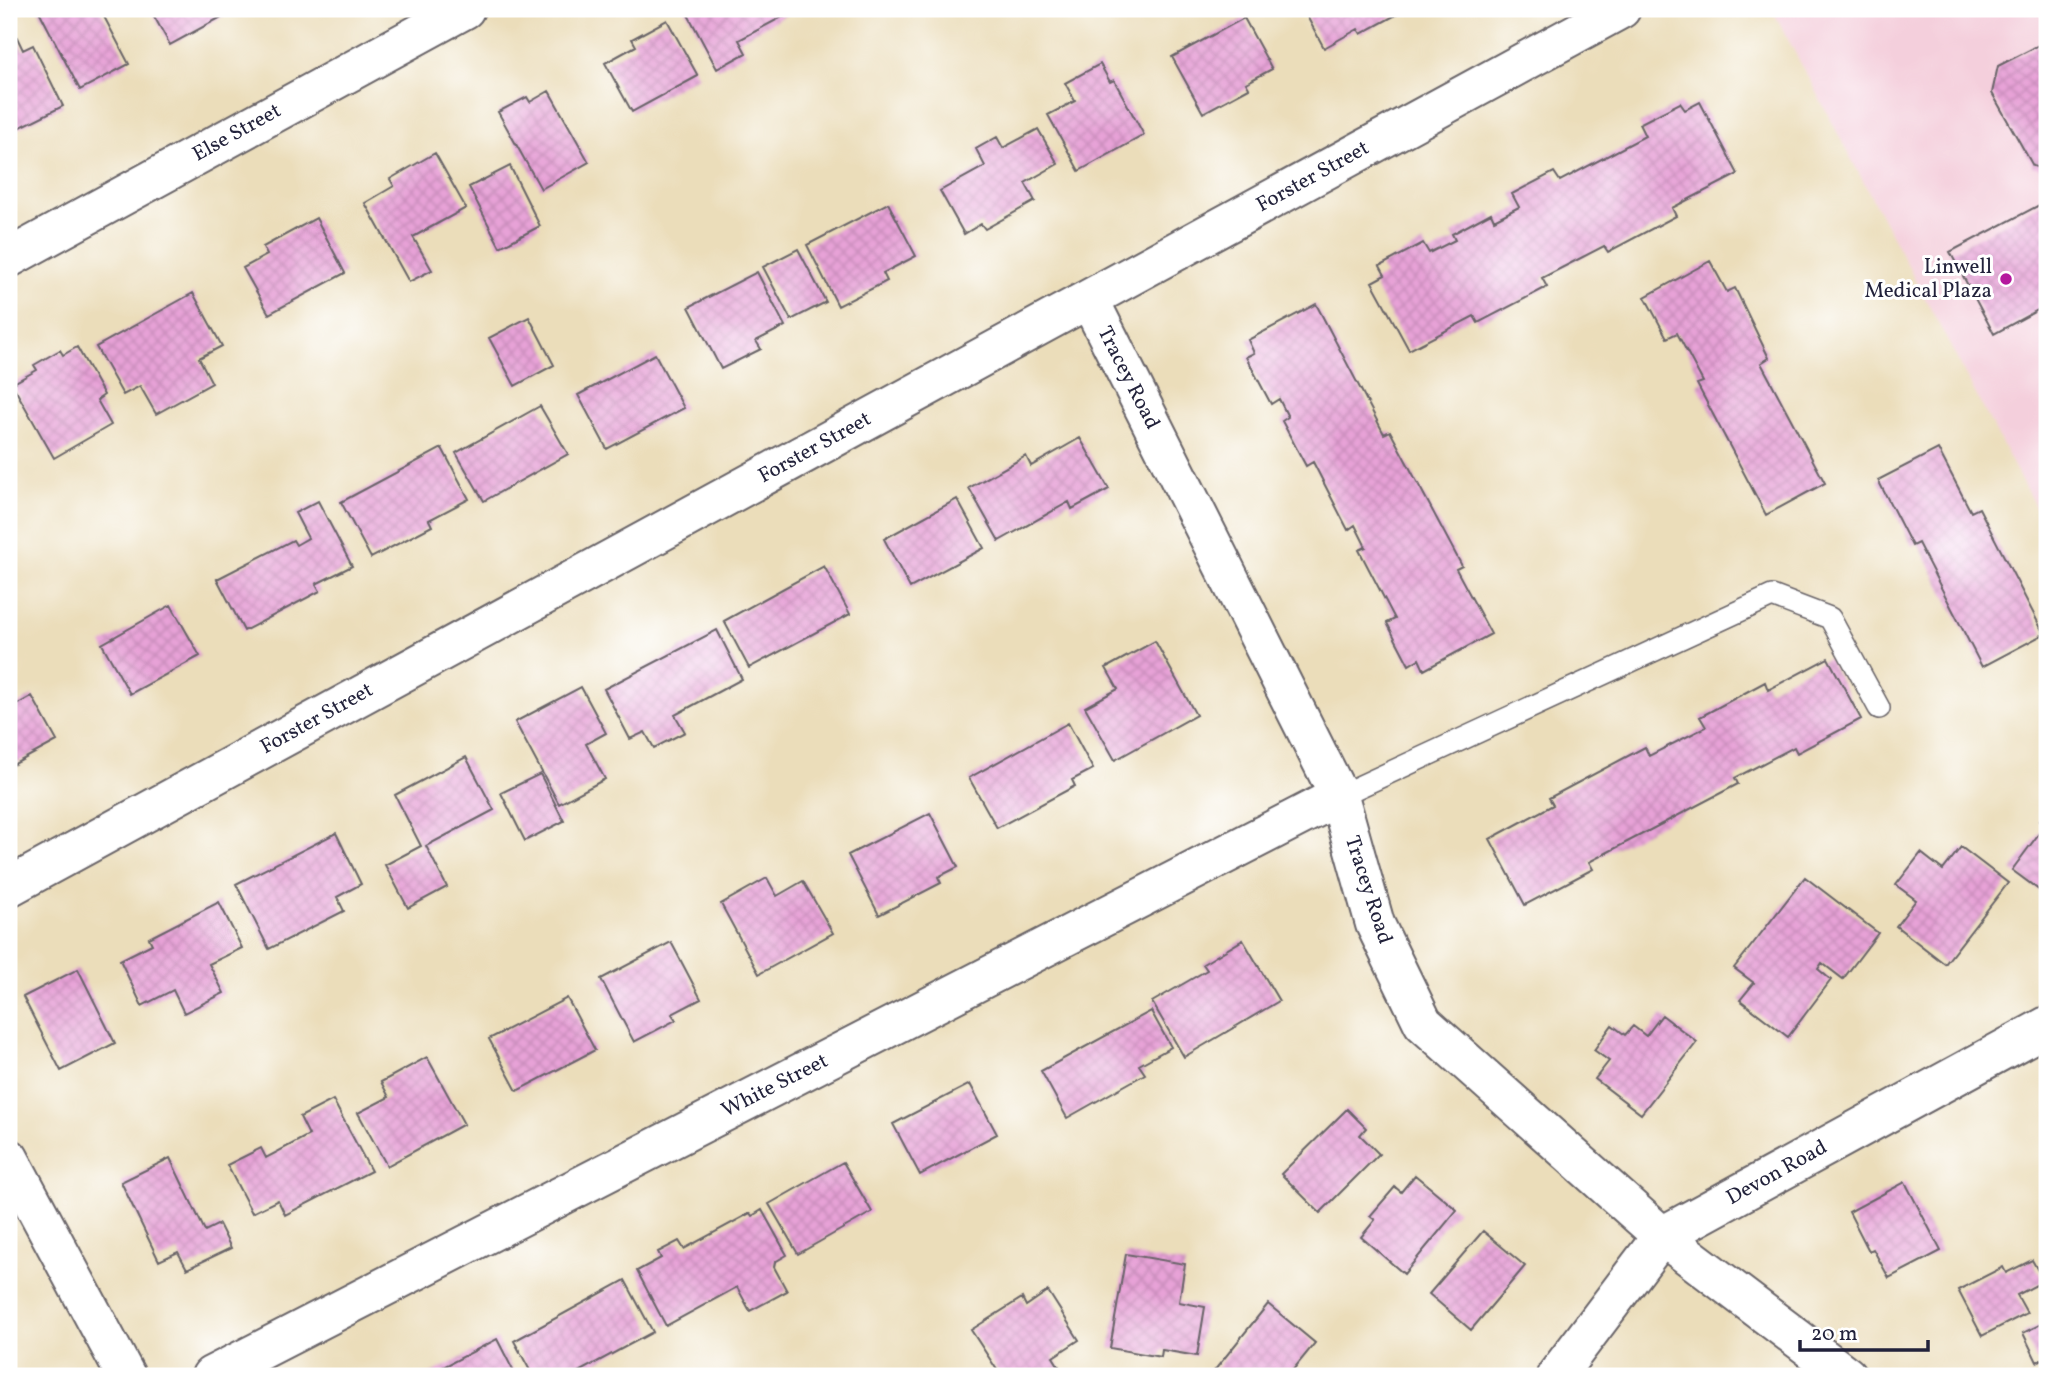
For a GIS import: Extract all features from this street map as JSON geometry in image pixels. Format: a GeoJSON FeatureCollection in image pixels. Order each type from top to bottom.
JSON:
{"type":"FeatureCollection","features":[{"type":"Feature","properties":{"kind":"street","name":"Else Street"},"geometry":{"type":"LineString","coordinates":[[9,258],[465,9]]}},
{"type":"Feature","properties":{"kind":"street","name":"Forster Street"},"geometry":{"type":"LineString","coordinates":[[9,887],[1621,9]]}},
{"type":"Feature","properties":{"kind":"street","name":"Tracey Road"},"geometry":{"type":"LineString","coordinates":[[1088,299],[1339,796],[1375,924],[1423,1023],[1662,1236],[1847,1376]]}},
{"type":"Feature","properties":{"kind":"street","name":"White Street"},"geometry":{"type":"LineString","coordinates":[[211,1376],[1339,796]]}},
{"type":"Feature","properties":{"kind":"street","name":"Devon Road"},"geometry":{"type":"LineString","coordinates":[[1556,1376],[1662,1236],[2047,1026]]}},
{"type":"Feature","properties":{"kind":"street"},"geometry":{"type":"LineString","coordinates":[[9,1158],[127,1376]]}},
{"type":"Feature","properties":{"kind":"lane"},"geometry":{"type":"LineString","coordinates":[[1339,796],[1772,596],[1830,618],[1879,708]]}},
{"type":"Feature","properties":{"kind":"shaded area"},"geometry":{"type":"Polygon","coordinates":[[[1772,9],[2047,9],[2047,529],[1772,9]]]}},
{"type":"Feature","properties":{"kind":"building"},"geometry":{"type":"Polygon","coordinates":[[[38,9],[100,9],[129,64],[80,90],[38,9]]]}},
{"type":"Feature","properties":{"kind":"building"},"geometry":{"type":"Polygon","coordinates":[[[150,9],[236,9],[170,45],[150,9]]]}},
{"type":"Feature","properties":{"kind":"building"},"geometry":{"type":"Polygon","coordinates":[[[685,9],[797,9],[739,40],[746,53],[717,69],[685,9]]]}},
{"type":"Feature","properties":{"kind":"building"},"geometry":{"type":"Polygon","coordinates":[[[1303,9],[1407,9],[1361,34],[1358,29],[1324,48],[1303,9]]]}},
{"type":"Feature","properties":{"kind":"building"},"geometry":{"type":"Polygon","coordinates":[[[1244,18],[1272,69],[1246,83],[1249,88],[1203,113],[1172,57],[1244,18]]]}},
{"type":"Feature","properties":{"kind":"building"},"geometry":{"type":"Polygon","coordinates":[[[667,20],[698,76],[632,112],[605,63],[636,46],[632,39],[667,20]]]}},
{"type":"Feature","properties":{"kind":"building"},"geometry":{"type":"Polygon","coordinates":[[[11,25],[23,50],[33,45],[63,106],[17,129],[9,112],[11,25]]]}},
{"type":"Feature","properties":{"kind":"building"},"geometry":{"type":"Polygon","coordinates":[[[2047,41],[2047,170],[2033,166],[1992,93],[1998,66],[2047,41]]]}},
{"type":"Feature","properties":{"kind":"building"},"geometry":{"type":"Polygon","coordinates":[[[1100,64],[1110,82],[1114,80],[1144,135],[1079,171],[1048,115],[1075,101],[1065,83],[1100,64]]]}},
{"type":"Feature","properties":{"kind":"building"},"geometry":{"type":"Polygon","coordinates":[[[549,91],[589,162],[541,189],[498,112],[527,97],[530,102],[549,91]]]}},
{"type":"Feature","properties":{"kind":"building"},"geometry":{"type":"Polygon","coordinates":[[[1700,102],[1738,174],[1672,208],[1676,216],[1608,252],[1604,246],[1542,278],[1547,287],[1478,323],[1474,316],[1409,350],[1372,282],[1385,275],[1380,266],[1423,243],[1429,253],[1455,240],[1452,234],[1491,213],[1494,220],[1519,207],[1512,194],[1554,172],[1560,181],[1645,136],[1639,124],[1680,103],[1685,110],[1700,102]]]}},
{"type":"Feature","properties":{"kind":"building"},"geometry":{"type":"Polygon","coordinates":[[[1038,129],[1058,164],[1025,183],[1035,201],[985,229],[981,224],[964,234],[940,191],[985,166],[976,149],[997,137],[1003,148],[1038,129]]]}},
{"type":"Feature","properties":{"kind":"building"},"geometry":{"type":"Polygon","coordinates":[[[435,153],[466,208],[413,237],[432,270],[409,282],[365,203],[394,186],[390,179],[435,153]]]}},
{"type":"Feature","properties":{"kind":"building"},"geometry":{"type":"Polygon","coordinates":[[[510,166],[540,226],[500,247],[469,187],[510,166]]]}},
{"type":"Feature","properties":{"kind":"building","name":"Linwell Medical Plaza"},"geometry":{"type":"Polygon","coordinates":[[[2047,201],[2047,305],[1994,334],[1950,252],[2047,201]]]}},
{"type":"Feature","properties":{"kind":"building"},"geometry":{"type":"Polygon","coordinates":[[[888,203],[916,256],[883,273],[887,281],[838,306],[807,245],[888,203]]]}},
{"type":"Feature","properties":{"kind":"building"},"geometry":{"type":"Polygon","coordinates":[[[316,218],[345,273],[269,314],[243,268],[267,255],[263,247],[316,218]]]}},
{"type":"Feature","properties":{"kind":"building"},"geometry":{"type":"Polygon","coordinates":[[[798,249],[826,302],[791,320],[763,267],[798,249]]]}},
{"type":"Feature","properties":{"kind":"building"},"geometry":{"type":"Polygon","coordinates":[[[1710,261],[1727,292],[1735,288],[1769,358],[1761,363],[1825,483],[1766,515],[1697,384],[1703,382],[1677,333],[1667,338],[1645,297],[1710,261]]]}},
{"type":"Feature","properties":{"kind":"building"},"geometry":{"type":"Polygon","coordinates":[[[757,272],[785,326],[756,341],[761,349],[721,369],[689,307],[757,272]]]}},
{"type":"Feature","properties":{"kind":"building"},"geometry":{"type":"Polygon","coordinates":[[[193,293],[222,346],[199,358],[212,383],[156,414],[140,386],[123,395],[96,347],[193,293]]]}},
{"type":"Feature","properties":{"kind":"building"},"geometry":{"type":"Polygon","coordinates":[[[1316,304],[1384,434],[1390,431],[1462,566],[1456,569],[1491,634],[1424,670],[1419,659],[1409,665],[1387,623],[1395,619],[1359,550],[1366,547],[1355,525],[1348,530],[1313,462],[1306,466],[1282,421],[1288,417],[1279,399],[1271,404],[1246,357],[1254,353],[1248,340],[1316,304]]]}},
{"type":"Feature","properties":{"kind":"building"},"geometry":{"type":"Polygon","coordinates":[[[529,317],[554,365],[515,386],[489,338],[529,317]]]}},
{"type":"Feature","properties":{"kind":"building"},"geometry":{"type":"Polygon","coordinates":[[[77,347],[104,395],[97,400],[111,425],[54,458],[12,384],[37,370],[34,365],[60,350],[63,355],[77,347]]]}},
{"type":"Feature","properties":{"kind":"building"},"geometry":{"type":"Polygon","coordinates":[[[655,354],[684,408],[607,449],[578,395],[655,354]]]}},
{"type":"Feature","properties":{"kind":"building"},"geometry":{"type":"Polygon","coordinates":[[[540,406],[568,454],[484,501],[456,453],[540,406]]]}},
{"type":"Feature","properties":{"kind":"building"},"geometry":{"type":"Polygon","coordinates":[[[1080,438],[1109,489],[1072,509],[1069,502],[999,541],[969,488],[1026,456],[1031,466],[1080,438]]]}},
{"type":"Feature","properties":{"kind":"building"},"geometry":{"type":"Polygon","coordinates":[[[442,448],[469,499],[429,520],[432,526],[371,558],[341,502],[442,448]]]}},
{"type":"Feature","properties":{"kind":"building"},"geometry":{"type":"Polygon","coordinates":[[[1938,449],[1971,512],[1979,508],[2044,634],[1982,667],[1918,543],[1912,546],[1878,480],[1938,449]]]}},
{"type":"Feature","properties":{"kind":"building"},"geometry":{"type":"Polygon","coordinates":[[[957,499],[984,548],[910,588],[884,539],[957,499]]]}},
{"type":"Feature","properties":{"kind":"building"},"geometry":{"type":"Polygon","coordinates":[[[318,501],[352,566],[316,584],[320,591],[244,631],[217,579],[293,540],[296,545],[308,538],[295,513],[318,501]]]}},
{"type":"Feature","properties":{"kind":"building"},"geometry":{"type":"Polygon","coordinates":[[[824,566],[850,614],[749,668],[724,621],[824,566]]]}},
{"type":"Feature","properties":{"kind":"building"},"geometry":{"type":"Polygon","coordinates":[[[171,605],[200,656],[130,694],[102,644],[171,605]]]}},
{"type":"Feature","properties":{"kind":"building"},"geometry":{"type":"Polygon","coordinates":[[[717,630],[742,679],[675,715],[685,732],[654,748],[645,732],[630,739],[604,689],[717,630]]]}},
{"type":"Feature","properties":{"kind":"building"},"geometry":{"type":"Polygon","coordinates":[[[1155,641],[1196,715],[1115,760],[1085,707],[1118,689],[1106,668],[1155,641]]]}},
{"type":"Feature","properties":{"kind":"building"},"geometry":{"type":"Polygon","coordinates":[[[1828,658],[1861,719],[1797,753],[1794,747],[1735,778],[1738,784],[1589,862],[1593,869],[1525,905],[1490,839],[1553,805],[1549,798],[1645,747],[1649,756],[1706,727],[1700,717],[1765,682],[1768,690],[1828,658]]]}},
{"type":"Feature","properties":{"kind":"building"},"geometry":{"type":"Polygon","coordinates":[[[581,687],[606,733],[586,744],[605,779],[559,804],[515,722],[581,687]]]}},
{"type":"Feature","properties":{"kind":"building"},"geometry":{"type":"Polygon","coordinates":[[[32,696],[57,741],[9,767],[9,709],[32,696]]]}},
{"type":"Feature","properties":{"kind":"building"},"geometry":{"type":"Polygon","coordinates":[[[1068,723],[1093,769],[1072,780],[1075,786],[997,828],[969,778],[1068,723]]]}},
{"type":"Feature","properties":{"kind":"building"},"geometry":{"type":"Polygon","coordinates":[[[466,757],[494,810],[426,846],[447,887],[408,908],[385,865],[421,846],[395,795],[466,757]]]}},
{"type":"Feature","properties":{"kind":"building"},"geometry":{"type":"Polygon","coordinates":[[[540,774],[564,821],[525,841],[501,793],[540,774]]]}},
{"type":"Feature","properties":{"kind":"building"},"geometry":{"type":"Polygon","coordinates":[[[2047,811],[2047,896],[2012,870],[2046,824],[2040,820],[2047,811]]]}},
{"type":"Feature","properties":{"kind":"building"},"geometry":{"type":"Polygon","coordinates":[[[930,813],[958,867],[938,877],[941,883],[879,915],[848,855],[930,813]]]}},
{"type":"Feature","properties":{"kind":"building"},"geometry":{"type":"Polygon","coordinates":[[[336,833],[361,884],[337,897],[344,911],[269,949],[236,884],[336,833]]]}},
{"type":"Feature","properties":{"kind":"building"},"geometry":{"type":"Polygon","coordinates":[[[1961,847],[2008,883],[1945,964],[1896,926],[1916,900],[1896,885],[1921,853],[1943,870],[1961,847]]]}},
{"type":"Feature","properties":{"kind":"building"},"geometry":{"type":"Polygon","coordinates":[[[1805,877],[1878,933],[1843,979],[1822,963],[1818,969],[1831,980],[1788,1037],[1740,1000],[1754,983],[1734,968],[1805,877]]]}},
{"type":"Feature","properties":{"kind":"building"},"geometry":{"type":"Polygon","coordinates":[[[767,878],[777,896],[803,881],[833,933],[759,974],[721,904],[767,878]]]}},
{"type":"Feature","properties":{"kind":"building"},"geometry":{"type":"Polygon","coordinates":[[[219,902],[242,948],[209,964],[224,993],[184,1013],[173,990],[142,1006],[120,960],[152,944],[149,938],[219,902]]]}},
{"type":"Feature","properties":{"kind":"building"},"geometry":{"type":"Polygon","coordinates":[[[1243,940],[1279,1001],[1184,1057],[1152,1002],[1207,970],[1203,964],[1243,940]]]}},
{"type":"Feature","properties":{"kind":"building"},"geometry":{"type":"Polygon","coordinates":[[[671,942],[701,999],[672,1014],[676,1020],[634,1042],[601,979],[671,942]]]}},
{"type":"Feature","properties":{"kind":"building"},"geometry":{"type":"Polygon","coordinates":[[[78,969],[115,1043],[61,1071],[23,997],[78,969]]]}},
{"type":"Feature","properties":{"kind":"building"},"geometry":{"type":"Polygon","coordinates":[[[567,998],[595,1050],[517,1091],[489,1039],[567,998]]]}},
{"type":"Feature","properties":{"kind":"building"},"geometry":{"type":"Polygon","coordinates":[[[1151,1011],[1171,1047],[1139,1065],[1145,1074],[1067,1118],[1041,1071],[1151,1011]]]}},
{"type":"Feature","properties":{"kind":"building"},"geometry":{"type":"Polygon","coordinates":[[[1662,1015],[1697,1042],[1641,1114],[1595,1079],[1609,1061],[1594,1050],[1612,1025],[1625,1035],[1633,1026],[1646,1036],[1662,1015]]]}},
{"type":"Feature","properties":{"kind":"building"},"geometry":{"type":"Polygon","coordinates":[[[427,1057],[464,1124],[387,1166],[358,1113],[389,1097],[381,1082],[427,1057]]]}},
{"type":"Feature","properties":{"kind":"building"},"geometry":{"type":"Polygon","coordinates":[[[970,1084],[997,1134],[920,1175],[893,1124],[970,1084]]]}},
{"type":"Feature","properties":{"kind":"building"},"geometry":{"type":"Polygon","coordinates":[[[333,1100],[371,1171],[285,1215],[278,1200],[252,1213],[227,1165],[261,1148],[266,1158],[309,1135],[300,1117],[333,1100]]]}},
{"type":"Feature","properties":{"kind":"building"},"geometry":{"type":"Polygon","coordinates":[[[1347,1109],[1366,1128],[1360,1135],[1379,1154],[1320,1213],[1281,1174],[1347,1109]]]}},
{"type":"Feature","properties":{"kind":"building"},"geometry":{"type":"Polygon","coordinates":[[[170,1158],[205,1231],[219,1224],[231,1248],[187,1269],[178,1252],[159,1261],[121,1182],[170,1158]]]}},
{"type":"Feature","properties":{"kind":"building"},"geometry":{"type":"Polygon","coordinates":[[[843,1162],[872,1212],[798,1254],[769,1204],[843,1162]]]}},
{"type":"Feature","properties":{"kind":"building"},"geometry":{"type":"Polygon","coordinates":[[[1415,1175],[1457,1210],[1404,1274],[1361,1237],[1375,1220],[1370,1216],[1395,1187],[1401,1192],[1415,1175]]]}},
{"type":"Feature","properties":{"kind":"building"},"geometry":{"type":"Polygon","coordinates":[[[1905,1182],[1941,1251],[1889,1278],[1873,1249],[1869,1251],[1849,1212],[1905,1182]]]}},
{"type":"Feature","properties":{"kind":"building"},"geometry":{"type":"Polygon","coordinates":[[[762,1210],[787,1255],[775,1262],[774,1267],[787,1291],[750,1311],[737,1287],[666,1326],[637,1271],[661,1258],[658,1252],[679,1241],[684,1249],[750,1213],[752,1216],[762,1210]]]}},
{"type":"Feature","properties":{"kind":"building"},"geometry":{"type":"Polygon","coordinates":[[[1483,1231],[1525,1266],[1471,1330],[1429,1294],[1483,1231]]]}},
{"type":"Feature","properties":{"kind":"building"},"geometry":{"type":"Polygon","coordinates":[[[1126,1254],[1185,1264],[1179,1302],[1205,1307],[1197,1356],[1162,1350],[1161,1357],[1110,1348],[1126,1254]]]}},
{"type":"Feature","properties":{"kind":"building"},"geometry":{"type":"Polygon","coordinates":[[[2032,1260],[2044,1281],[2017,1295],[2027,1313],[1982,1336],[1958,1290],[2003,1267],[2006,1273],[2032,1260]]]}},
{"type":"Feature","properties":{"kind":"building"},"geometry":{"type":"Polygon","coordinates":[[[625,1280],[653,1332],[571,1376],[533,1376],[514,1341],[625,1280]]]}},
{"type":"Feature","properties":{"kind":"building"},"geometry":{"type":"Polygon","coordinates":[[[1048,1291],[1079,1340],[1053,1357],[1065,1376],[1001,1376],[971,1330],[1022,1298],[1026,1306],[1048,1291]]]}},
{"type":"Feature","properties":{"kind":"building"},"geometry":{"type":"Polygon","coordinates":[[[1268,1304],[1315,1343],[1288,1376],[1210,1376],[1268,1304]]]}},
{"type":"Feature","properties":{"kind":"building"},"geometry":{"type":"Polygon","coordinates":[[[2047,1321],[2047,1363],[2045,1358],[2037,1362],[2023,1333],[2047,1321]]]}},
{"type":"Feature","properties":{"kind":"building"},"geometry":{"type":"Polygon","coordinates":[[[497,1339],[516,1376],[426,1376],[497,1339]]]}},
{"type":"Feature","properties":{"kind":"place","name":"Linwell Medical Plaza"},"geometry":{"type":"Point","coordinates":[2006,279]}}]}
